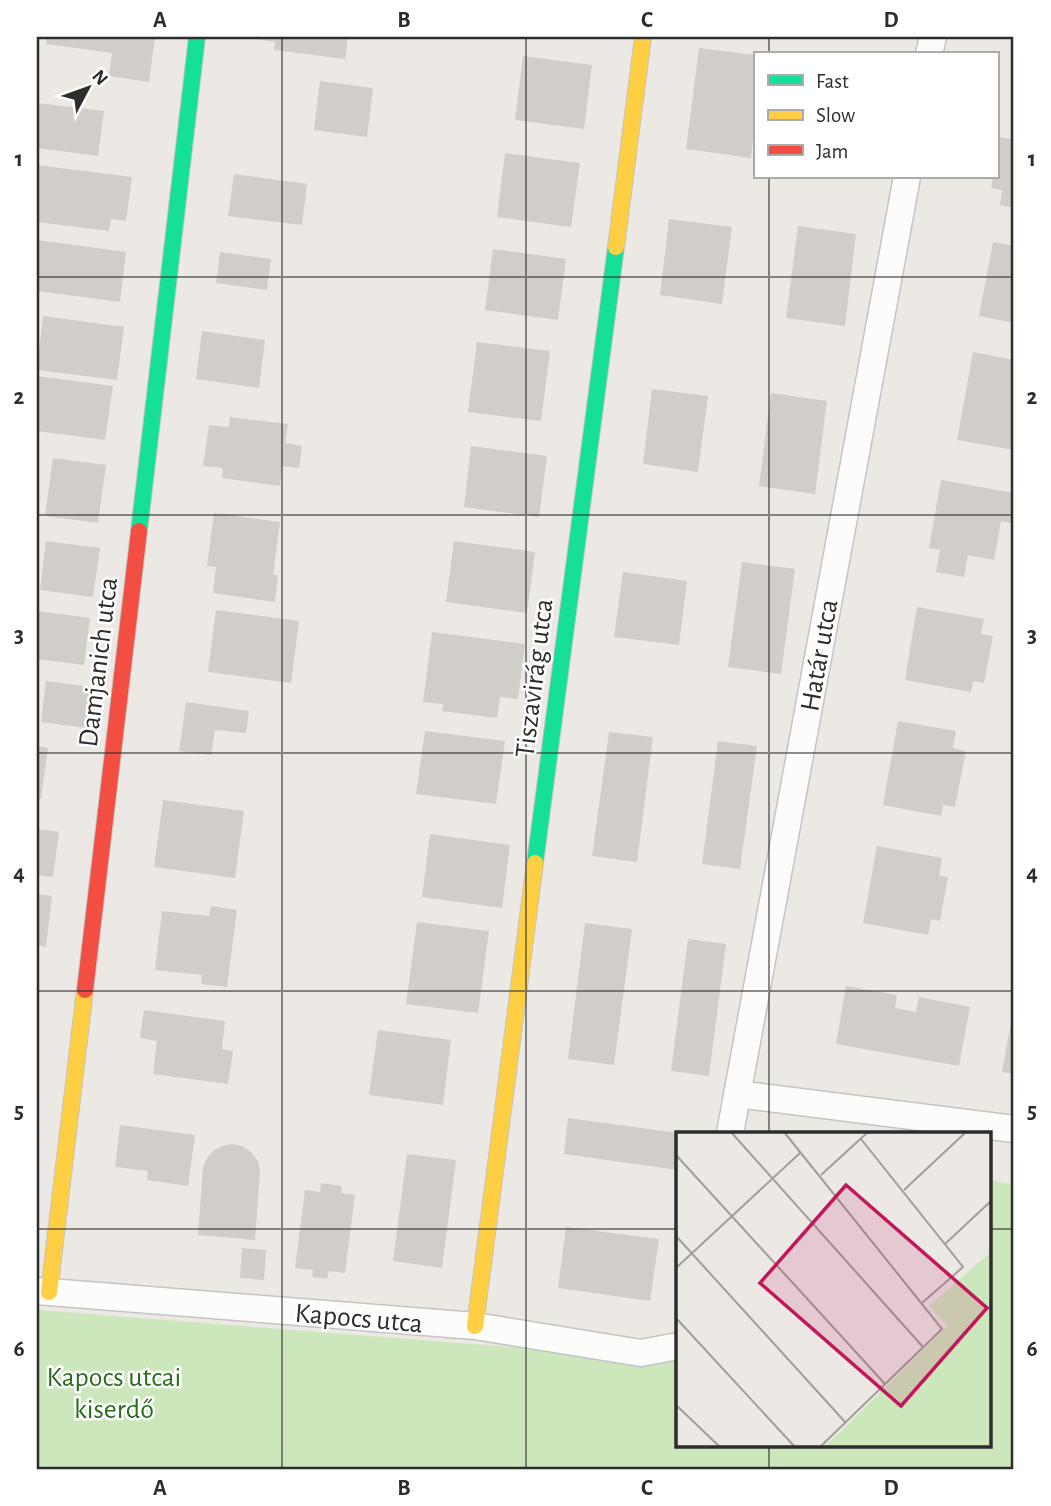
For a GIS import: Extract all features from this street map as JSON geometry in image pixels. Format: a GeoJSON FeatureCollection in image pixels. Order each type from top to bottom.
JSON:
{"type":"FeatureCollection","features":[{"type":"Feature","properties":{"kind":"street","name":"Damjanich utca"},"geometry":{"type":"LineString","coordinates":[[43,1292],[197,37]]}},
{"type":"Feature","properties":{"kind":"street","name":"Tiszavirág utca"},"geometry":{"type":"LineString","coordinates":[[475,1326],[643,37]]}},
{"type":"Feature","properties":{"kind":"street","name":"Határ utca"},"geometry":{"type":"LineString","coordinates":[[730,1132],[907,178]]}},
{"type":"Feature","properties":{"kind":"street"},"geometry":{"type":"LineString","coordinates":[[737,1094],[1014,1129]]}},
{"type":"Feature","properties":{"kind":"street","name":"Kapocs utca"},"geometry":{"type":"LineString","coordinates":[[43,1292],[475,1326],[641,1353],[676,1346]]}},
{"type":"Feature","properties":{"kind":"green space","name":"Kapocs utcai kiserdő"},"geometry":{"type":"Polygon","coordinates":[[[992,1181],[1014,1184],[1014,1469],[37,1469],[37,1310],[676,1360],[676,1446],[992,1446],[992,1181]]]}},
{"type":"Feature","properties":{"kind":"building"},"geometry":{"type":"Polygon","coordinates":[[[47,37],[155,37],[149,82],[109,76],[112,53],[46,44],[47,37]]]}},
{"type":"Feature","properties":{"kind":"building"},"geometry":{"type":"Polygon","coordinates":[[[250,37],[348,37],[345,59],[274,50],[275,42],[250,37]]]}},
{"type":"Feature","properties":{"kind":"building"},"geometry":{"type":"Polygon","coordinates":[[[699,48],[754,55],[754,131],[751,158],[686,149],[699,48]]]}},
{"type":"Feature","properties":{"kind":"building"},"geometry":{"type":"Polygon","coordinates":[[[523,56],[592,65],[584,129],[515,120],[523,56]]]}},
{"type":"Feature","properties":{"kind":"building"},"geometry":{"type":"Polygon","coordinates":[[[320,81],[373,88],[367,137],[314,130],[320,81]]]}},
{"type":"Feature","properties":{"kind":"building"},"geometry":{"type":"Polygon","coordinates":[[[37,103],[104,111],[98,156],[37,148],[37,103]]]}},
{"type":"Feature","properties":{"kind":"building"},"geometry":{"type":"Polygon","coordinates":[[[1014,132],[1014,208],[1000,205],[1002,190],[991,188],[993,178],[998,178],[1000,137],[1012,139],[1014,132]]]}},
{"type":"Feature","properties":{"kind":"building"},"geometry":{"type":"Polygon","coordinates":[[[505,153],[580,163],[571,227],[497,217],[505,153]]]}},
{"type":"Feature","properties":{"kind":"building"},"geometry":{"type":"Polygon","coordinates":[[[37,165],[132,177],[126,221],[111,219],[109,231],[37,222],[37,165]]]}},
{"type":"Feature","properties":{"kind":"building"},"geometry":{"type":"Polygon","coordinates":[[[234,174],[307,184],[302,225],[228,216],[234,174]]]}},
{"type":"Feature","properties":{"kind":"building"},"geometry":{"type":"Polygon","coordinates":[[[669,219],[732,227],[722,304],[660,295],[669,219]]]}},
{"type":"Feature","properties":{"kind":"building"},"geometry":{"type":"Polygon","coordinates":[[[798,226],[856,234],[845,326],[786,318],[798,226]]]}},
{"type":"Feature","properties":{"kind":"building"},"geometry":{"type":"Polygon","coordinates":[[[37,240],[126,252],[120,302],[37,291],[37,240]]]}},
{"type":"Feature","properties":{"kind":"building"},"geometry":{"type":"Polygon","coordinates":[[[993,242],[1014,246],[1014,323],[979,316],[993,242]]]}},
{"type":"Feature","properties":{"kind":"building"},"geometry":{"type":"Polygon","coordinates":[[[493,249],[566,259],[558,320],[485,310],[493,249]]]}},
{"type":"Feature","properties":{"kind":"building"},"geometry":{"type":"Polygon","coordinates":[[[220,252],[271,259],[267,290],[216,283],[220,252]]]}},
{"type":"Feature","properties":{"kind":"building"},"geometry":{"type":"Polygon","coordinates":[[[43,316],[124,327],[117,380],[37,370],[43,316]]]}},
{"type":"Feature","properties":{"kind":"building"},"geometry":{"type":"Polygon","coordinates":[[[202,331],[265,340],[259,388],[196,379],[202,331]]]}},
{"type":"Feature","properties":{"kind":"building"},"geometry":{"type":"Polygon","coordinates":[[[477,342],[550,351],[541,421],[468,412],[477,342]]]}},
{"type":"Feature","properties":{"kind":"building"},"geometry":{"type":"Polygon","coordinates":[[[973,352],[1014,360],[1014,450],[957,440],[973,352]]]}},
{"type":"Feature","properties":{"kind":"building"},"geometry":{"type":"Polygon","coordinates":[[[37,376],[113,386],[105,440],[37,431],[37,376]]]}},
{"type":"Feature","properties":{"kind":"building"},"geometry":{"type":"Polygon","coordinates":[[[652,389],[708,396],[698,472],[643,464],[652,389]]]}},
{"type":"Feature","properties":{"kind":"building"},"geometry":{"type":"Polygon","coordinates":[[[771,393],[827,401],[815,494],[759,486],[771,393]]]}},
{"type":"Feature","properties":{"kind":"building"},"geometry":{"type":"Polygon","coordinates":[[[230,417],[288,424],[285,443],[302,446],[299,468],[282,466],[280,486],[222,478],[223,468],[203,466],[209,425],[229,427],[230,417]]]}},
{"type":"Feature","properties":{"kind":"building"},"geometry":{"type":"Polygon","coordinates":[[[471,446],[547,456],[539,517],[464,507],[471,446]]]}},
{"type":"Feature","properties":{"kind":"building"},"geometry":{"type":"Polygon","coordinates":[[[53,458],[106,465],[98,523],[45,516],[53,458]]]}},
{"type":"Feature","properties":{"kind":"building"},"geometry":{"type":"Polygon","coordinates":[[[941,480],[1014,493],[1014,524],[1001,521],[994,560],[968,555],[964,577],[936,572],[940,550],[929,548],[941,480]]]}},
{"type":"Feature","properties":{"kind":"building"},"geometry":{"type":"Polygon","coordinates":[[[214,513],[280,522],[273,575],[278,575],[275,602],[213,593],[216,567],[207,566],[214,513]]]}},
{"type":"Feature","properties":{"kind":"building"},"geometry":{"type":"Polygon","coordinates":[[[46,541],[100,548],[93,597],[40,590],[46,541]]]}},
{"type":"Feature","properties":{"kind":"building"},"geometry":{"type":"Polygon","coordinates":[[[454,541],[535,552],[527,613],[446,602],[454,541]]]}},
{"type":"Feature","properties":{"kind":"building"},"geometry":{"type":"Polygon","coordinates":[[[742,562],[795,569],[781,674],[728,667],[742,562]]]}},
{"type":"Feature","properties":{"kind":"building"},"geometry":{"type":"Polygon","coordinates":[[[623,572],[687,581],[679,645],[614,637],[623,572]]]}},
{"type":"Feature","properties":{"kind":"building"},"geometry":{"type":"Polygon","coordinates":[[[917,607],[984,619],[981,634],[993,636],[984,683],[973,681],[971,692],[905,680],[917,607]]]}},
{"type":"Feature","properties":{"kind":"building"},"geometry":{"type":"Polygon","coordinates":[[[216,610],[299,621],[291,683],[208,672],[216,610]]]}},
{"type":"Feature","properties":{"kind":"building"},"geometry":{"type":"Polygon","coordinates":[[[37,611],[90,618],[84,665],[37,659],[37,611]]]}},
{"type":"Feature","properties":{"kind":"building"},"geometry":{"type":"Polygon","coordinates":[[[432,632],[525,644],[518,699],[500,697],[497,718],[442,711],[443,704],[423,702],[432,632]]]}},
{"type":"Feature","properties":{"kind":"building"},"geometry":{"type":"Polygon","coordinates":[[[46,681],[92,687],[86,728],[41,722],[46,681]]]}},
{"type":"Feature","properties":{"kind":"building"},"geometry":{"type":"Polygon","coordinates":[[[186,702],[249,711],[246,733],[215,730],[211,755],[179,751],[186,702]]]}},
{"type":"Feature","properties":{"kind":"building"},"geometry":{"type":"Polygon","coordinates":[[[898,721],[956,731],[953,748],[966,751],[955,807],[943,805],[941,816],[883,805],[898,721]]]}},
{"type":"Feature","properties":{"kind":"building"},"geometry":{"type":"Polygon","coordinates":[[[425,731],[505,741],[496,804],[416,794],[425,731]]]}},
{"type":"Feature","properties":{"kind":"building"},"geometry":{"type":"Polygon","coordinates":[[[609,732],[653,737],[637,862],[592,856],[609,732]]]}},
{"type":"Feature","properties":{"kind":"building"},"geometry":{"type":"Polygon","coordinates":[[[718,741],[757,746],[740,869],[702,864],[718,741]]]}},
{"type":"Feature","properties":{"kind":"building"},"geometry":{"type":"Polygon","coordinates":[[[37,746],[48,748],[41,799],[37,799],[37,746]]]}},
{"type":"Feature","properties":{"kind":"building"},"geometry":{"type":"Polygon","coordinates":[[[163,800],[244,811],[235,878],[154,867],[163,800]]]}},
{"type":"Feature","properties":{"kind":"building"},"geometry":{"type":"Polygon","coordinates":[[[37,829],[59,832],[53,877],[37,875],[37,829]]]}},
{"type":"Feature","properties":{"kind":"building"},"geometry":{"type":"Polygon","coordinates":[[[430,834],[510,845],[502,908],[422,897],[430,834]]]}},
{"type":"Feature","properties":{"kind":"building"},"geometry":{"type":"Polygon","coordinates":[[[877,846],[942,858],[939,876],[948,877],[940,921],[931,919],[928,935],[863,923],[877,846]]]}},
{"type":"Feature","properties":{"kind":"building"},"geometry":{"type":"Polygon","coordinates":[[[37,894],[52,896],[46,947],[37,945],[37,894]]]}},
{"type":"Feature","properties":{"kind":"building"},"geometry":{"type":"Polygon","coordinates":[[[211,906],[237,910],[227,987],[201,984],[202,975],[155,970],[162,911],[209,916],[211,906]]]}},
{"type":"Feature","properties":{"kind":"building"},"geometry":{"type":"Polygon","coordinates":[[[417,922],[489,931],[478,1013],[406,1004],[417,922]]]}},
{"type":"Feature","properties":{"kind":"building"},"geometry":{"type":"Polygon","coordinates":[[[585,923],[632,929],[614,1065],[568,1059],[585,923]]]}},
{"type":"Feature","properties":{"kind":"building"},"geometry":{"type":"Polygon","coordinates":[[[688,939],[726,944],[709,1076],[671,1071],[688,939]]]}},
{"type":"Feature","properties":{"kind":"building"},"geometry":{"type":"Polygon","coordinates":[[[846,986],[897,995],[895,1008],[916,1012],[919,997],[970,1007],[959,1066],[836,1044],[846,986]]]}},
{"type":"Feature","properties":{"kind":"building"},"geometry":{"type":"Polygon","coordinates":[[[144,1010],[225,1021],[222,1049],[233,1051],[228,1084],[153,1074],[157,1041],[140,1038],[144,1010]]]}},
{"type":"Feature","properties":{"kind":"building"},"geometry":{"type":"Polygon","coordinates":[[[1014,1011],[1014,1074],[1002,1072],[1014,1011]]]}},
{"type":"Feature","properties":{"kind":"building"},"geometry":{"type":"Polygon","coordinates":[[[378,1030],[451,1040],[443,1105],[369,1095],[378,1030]]]}},
{"type":"Feature","properties":{"kind":"building"},"geometry":{"type":"Polygon","coordinates":[[[568,1118],[676,1133],[676,1170],[564,1154],[568,1118]]]}},
{"type":"Feature","properties":{"kind":"building"},"geometry":{"type":"Polygon","coordinates":[[[120,1125],[195,1135],[188,1186],[147,1180],[148,1171],[115,1167],[120,1125]]]}},
{"type":"Feature","properties":{"kind":"building"},"geometry":{"type":"Polygon","coordinates":[[[232,1144],[242,1146],[258,1161],[260,1171],[255,1240],[198,1235],[203,1167],[213,1151],[232,1144]]]}},
{"type":"Feature","properties":{"kind":"building"},"geometry":{"type":"Polygon","coordinates":[[[407,1154],[456,1160],[442,1268],[393,1261],[407,1154]]]}},
{"type":"Feature","properties":{"kind":"building"},"geometry":{"type":"Polygon","coordinates":[[[321,1183],[342,1186],[341,1193],[355,1195],[345,1273],[329,1271],[327,1279],[312,1277],[313,1270],[295,1268],[305,1190],[320,1192],[321,1183]]]}},
{"type":"Feature","properties":{"kind":"building"},"geometry":{"type":"Polygon","coordinates":[[[566,1227],[659,1239],[650,1301],[558,1288],[566,1227]]]}},
{"type":"Feature","properties":{"kind":"building"},"geometry":{"type":"Polygon","coordinates":[[[242,1248],[266,1250],[264,1280],[240,1278],[242,1248]]]}},
{"type":"Feature","properties":{"kind":"traffic: fast"},"geometry":{"type":"LineString","coordinates":[[139,531],[197,37]]}},
{"type":"Feature","properties":{"kind":"traffic: fast"},"geometry":{"type":"LineString","coordinates":[[535,863],[616,247]]}},
{"type":"Feature","properties":{"kind":"traffic: slow"},"geometry":{"type":"LineString","coordinates":[[616,247],[643,37]]}},
{"type":"Feature","properties":{"kind":"traffic: slow"},"geometry":{"type":"LineString","coordinates":[[475,1326],[535,863]]}},
{"type":"Feature","properties":{"kind":"traffic: slow"},"geometry":{"type":"LineString","coordinates":[[49,1292],[85,990]]}},
{"type":"Feature","properties":{"kind":"traffic: jam"},"geometry":{"type":"LineString","coordinates":[[85,990],[139,531]]}}]}
